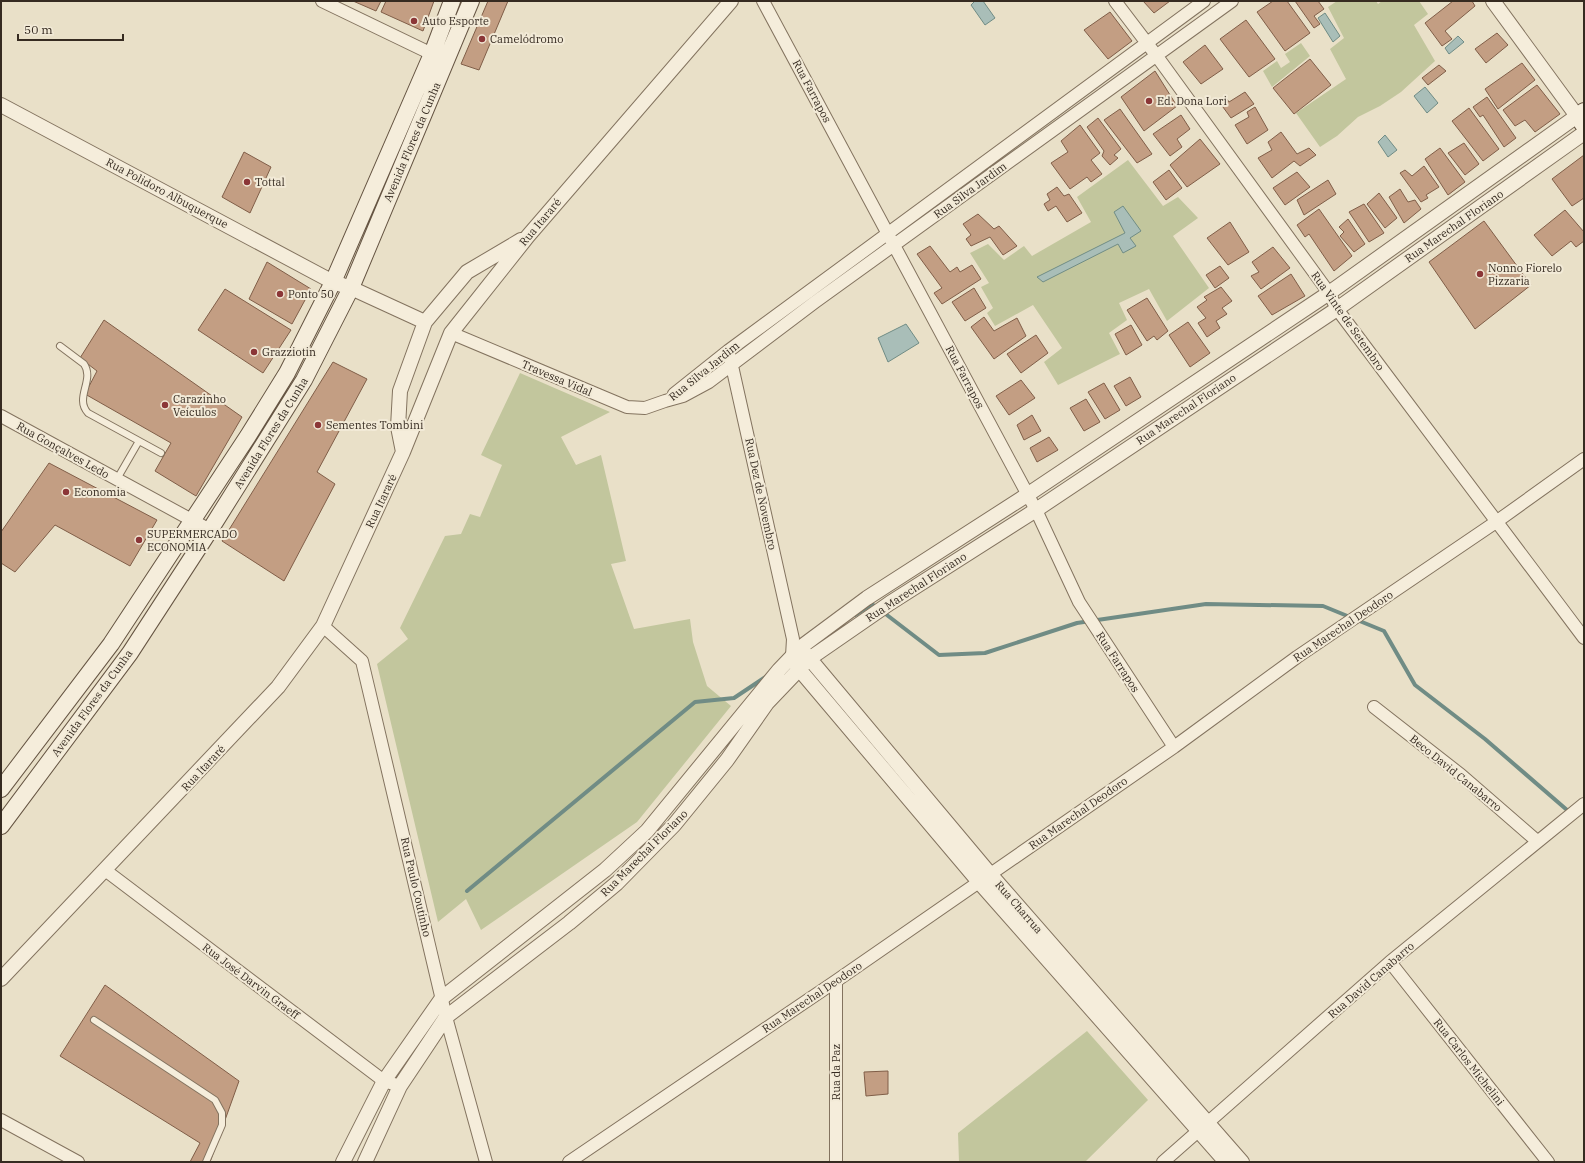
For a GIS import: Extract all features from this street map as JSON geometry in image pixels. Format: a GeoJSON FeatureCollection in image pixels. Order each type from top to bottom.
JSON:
{"type":"FeatureCollection","features":[{"type":"Feature","properties":{"kind":"main road","name":"Avenida Flores da Cunha"},"geometry":{"type":"LineString","coordinates":[[1,789],[111,644],[193,521],[287,373],[333,282],[432,54],[452,1]]}},
{"type":"Feature","properties":{"kind":"main road","name":"Avenida Flores da Cunha"},"geometry":{"type":"LineString","coordinates":[[1,826],[130,653],[210,530],[304,380],[351,288],[471,1]]}},
{"type":"Feature","properties":{"kind":"main road"},"geometry":{"type":"LineString","coordinates":[[111,644],[130,653]]}},
{"type":"Feature","properties":{"kind":"street"},"geometry":{"type":"LineString","coordinates":[[322,1],[432,54]]}},
{"type":"Feature","properties":{"kind":"street","name":"Rua Itararé"},"geometry":{"type":"LineString","coordinates":[[1,979],[278,687],[323,626],[403,452],[451,333],[528,236],[731,1]]}},
{"type":"Feature","properties":{"kind":"street","name":"Rua Farrapos"},"geometry":{"type":"LineString","coordinates":[[763,1],[1036,510],[1079,602],[1174,747]]}},
{"type":"Feature","properties":{"kind":"street","name":"Rua Vinte de Setembro"},"geometry":{"type":"LineString","coordinates":[[1115,1],[1156,55],[1328,294],[1336,309],[1584,638]]}},
{"type":"Feature","properties":{"kind":"street","name":"Rua Silva Jardim"},"geometry":{"type":"LineString","coordinates":[[666,401],[728,351],[808,291],[1204,1]]}},
{"type":"Feature","properties":{"kind":"street","name":"Rua Silva Jardim"},"geometry":{"type":"LineString","coordinates":[[666,401],[695,390],[732,364],[815,302],[895,246],[1022,152],[1232,1]]}},
{"type":"Feature","properties":{"kind":"street"},"geometry":{"type":"LineString","coordinates":[[1493,1],[1582,118]]}},
{"type":"Feature","properties":{"kind":"street"},"geometry":{"type":"LineString","coordinates":[[1073,97],[1082,109]]}},
{"type":"Feature","properties":{"kind":"street","name":"Rua Polidoro Albuquerque"},"geometry":{"type":"LineString","coordinates":[[1,105],[333,282]]}},
{"type":"Feature","properties":{"kind":"street","name":"Rua Marechal Floriano"},"geometry":{"type":"LineString","coordinates":[[343,1162],[384,1081],[442,998],[605,870],[647,831],[795,647],[867,598],[1027,495],[1328,294],[1456,202],[1582,118]]}},
{"type":"Feature","properties":{"kind":"street","name":"Rua Marechal Floriano"},"geometry":{"type":"LineString","coordinates":[[365,1162],[400,1086],[446,1017],[569,923],[617,883],[674,825],[727,760],[767,703],[804,664],[890,603],[1036,510],[1336,309],[1584,133]]}},
{"type":"Feature","properties":{"kind":"street"},"geometry":{"type":"LineString","coordinates":[[1014,140],[1022,152]]}},
{"type":"Feature","properties":{"kind":"street"},"geometry":{"type":"LineString","coordinates":[[1456,202],[1467,217]]}},
{"type":"Feature","properties":{"kind":"street"},"geometry":{"type":"LineString","coordinates":[[403,452],[398,428],[400,391],[425,322],[467,272],[528,236]]}},
{"type":"Feature","properties":{"kind":"street"},"geometry":{"type":"LineString","coordinates":[[333,282],[351,288],[425,322]]}},
{"type":"Feature","properties":{"kind":"street"},"geometry":{"type":"LineString","coordinates":[[808,291],[815,302]]}},
{"type":"Feature","properties":{"kind":"street","name":"Travessa Vidal"},"geometry":{"type":"LineString","coordinates":[[451,333],[628,407],[645,408],[666,401]]}},
{"type":"Feature","properties":{"kind":"street","name":"Rua Dez de Novembro"},"geometry":{"type":"LineString","coordinates":[[728,351],[795,647]]}},
{"type":"Feature","properties":{"kind":"street"},"geometry":{"type":"LineString","coordinates":[[1180,393],[1190,407]]}},
{"type":"Feature","properties":{"kind":"street","name":"Rua Gonçalves Ledo"},"geometry":{"type":"LineString","coordinates":[[1,416],[210,530]]}},
{"type":"Feature","properties":{"kind":"street"},"geometry":{"type":"LineString","coordinates":[[1109,440],[1119,454]]}},
{"type":"Feature","properties":{"kind":"street","name":"Rua Marechal Deodoro"},"geometry":{"type":"LineString","coordinates":[[569,1162],[836,981],[1174,747],[1297,657],[1496,522],[1584,459]]}},
{"type":"Feature","properties":{"kind":"street","name":"Rua Paulo Coutinho"},"geometry":{"type":"LineString","coordinates":[[323,626],[362,661],[446,1017],[486,1162]]}},
{"type":"Feature","properties":{"kind":"street","name":"Rua Charrua"},"geometry":{"type":"LineString","coordinates":[[795,647],[804,664],[984,878],[1203,1128],[1226,1162]]}},
{"type":"Feature","properties":{"kind":"street","name":"Beco David Canabarro"},"geometry":{"type":"LineString","coordinates":[[1374,707],[1461,774],[1537,841]]}},
{"type":"Feature","properties":{"kind":"street","name":"Rua David Canabarro"},"geometry":{"type":"LineString","coordinates":[[1163,1162],[1390,962],[1584,804]]}},
{"type":"Feature","properties":{"kind":"street","name":"Rua José Darvin Graeff"},"geometry":{"type":"LineString","coordinates":[[105,870],[384,1081],[400,1086]]}},
{"type":"Feature","properties":{"kind":"street"},"geometry":{"type":"LineString","coordinates":[[605,870],[617,883]]}},
{"type":"Feature","properties":{"kind":"street","name":"Rua Carlos Michelini"},"geometry":{"type":"LineString","coordinates":[[1390,962],[1548,1162]]}},
{"type":"Feature","properties":{"kind":"street","name":"Rua da Paz"},"geometry":{"type":"LineString","coordinates":[[836,981],[836,1162]]}},
{"type":"Feature","properties":{"kind":"street"},"geometry":{"type":"LineString","coordinates":[[1,1120],[78,1162]]}},
{"type":"Feature","properties":{"kind":"street","name":"Rua Charrua"},"geometry":{"type":"LineString","coordinates":[[1203,1128],[1242,1162]]}},
{"type":"Feature","properties":{"kind":"lane"},"geometry":{"type":"LineString","coordinates":[[60,346],[84,364],[87,368],[88,374],[82,402],[83,408],[88,413],[161,453]]}},
{"type":"Feature","properties":{"kind":"lane"},"geometry":{"type":"LineString","coordinates":[[117,480],[139,442]]}},
{"type":"Feature","properties":{"kind":"lane"},"geometry":{"type":"LineString","coordinates":[[94,1020],[215,1100],[222,1113],[222,1125],[206,1162]]}},
{"type":"Feature","properties":{"kind":"green space"},"geometry":{"type":"Polygon","coordinates":[[[1337,1],[1376,1],[1378,4],[1382,1],[1419,1],[1428,14],[1414,25],[1435,61],[1401,92],[1380,106],[1358,117],[1337,136],[1320,147],[1296,113],[1346,79],[1330,49],[1344,38],[1328,7],[1337,1]]]}},
{"type":"Feature","properties":{"kind":"green space"},"geometry":{"type":"Polygon","coordinates":[[[1301,43],[1310,56],[1272,87],[1263,71],[1277,61],[1281,68],[1290,62],[1285,54],[1301,43]]]}},
{"type":"Feature","properties":{"kind":"green space"},"geometry":{"type":"Polygon","coordinates":[[[1128,160],[1163,206],[1178,197],[1198,218],[1173,236],[1209,288],[1167,321],[1149,289],[1119,303],[1127,320],[1109,333],[1120,354],[1058,385],[1044,362],[1062,348],[1033,305],[995,326],[987,313],[993,308],[981,287],[989,283],[970,253],[988,244],[1004,260],[1024,246],[1032,256],[1091,222],[1077,197],[1128,160]]]}},
{"type":"Feature","properties":{"kind":"green space"},"geometry":{"type":"Polygon","coordinates":[[[520,373],[610,412],[561,437],[576,465],[601,455],[626,561],[611,564],[634,629],[690,619],[693,642],[707,686],[731,706],[637,822],[481,930],[466,899],[438,922],[377,664],[408,639],[400,628],[445,536],[461,534],[470,514],[480,517],[502,465],[481,455],[520,373]]]}},
{"type":"Feature","properties":{"kind":"green space"},"geometry":{"type":"Polygon","coordinates":[[[1087,1031],[1148,1100],[1085,1162],[959,1162],[958,1133],[1087,1031]]]}},
{"type":"Feature","properties":{"kind":"water"},"geometry":{"type":"Polygon","coordinates":[[[975,1],[983,1],[995,18],[985,25],[971,5],[975,1]]]}},
{"type":"Feature","properties":{"kind":"water"},"geometry":{"type":"Polygon","coordinates":[[[1325,13],[1340,36],[1333,42],[1318,18],[1325,13]]]}},
{"type":"Feature","properties":{"kind":"water"},"geometry":{"type":"Polygon","coordinates":[[[1458,36],[1464,42],[1449,54],[1445,48],[1458,36]]]}},
{"type":"Feature","properties":{"kind":"water"},"geometry":{"type":"Polygon","coordinates":[[[1425,87],[1438,103],[1427,113],[1414,96],[1425,87]]]}},
{"type":"Feature","properties":{"kind":"water"},"geometry":{"type":"Polygon","coordinates":[[[1385,135],[1397,150],[1388,157],[1378,142],[1385,135]]]}},
{"type":"Feature","properties":{"kind":"water"},"geometry":{"type":"Polygon","coordinates":[[[1123,206],[1141,231],[1130,238],[1136,246],[1123,253],[1118,244],[1043,282],[1037,277],[1125,233],[1114,212],[1123,206]]]}},
{"type":"Feature","properties":{"kind":"water"},"geometry":{"type":"Polygon","coordinates":[[[906,324],[919,343],[888,362],[878,338],[906,324]]]}},
{"type":"Feature","properties":{"kind":"building"},"geometry":{"type":"Polygon","coordinates":[[[353,1],[381,1],[376,11],[353,1]]]}},
{"type":"Feature","properties":{"kind":"building","name":"Auto Esporte"},"geometry":{"type":"Polygon","coordinates":[[[386,1],[434,1],[423,31],[381,12],[386,1]]]}},
{"type":"Feature","properties":{"kind":"building","name":"Camelódromo"},"geometry":{"type":"Polygon","coordinates":[[[488,1],[508,1],[479,70],[461,64],[488,1]]]}},
{"type":"Feature","properties":{"kind":"building"},"geometry":{"type":"Polygon","coordinates":[[[1143,1],[1170,1],[1154,13],[1143,1]]]}},
{"type":"Feature","properties":{"kind":"building"},"geometry":{"type":"Polygon","coordinates":[[[1273,1],[1287,1],[1310,33],[1285,51],[1257,12],[1273,1]]]}},
{"type":"Feature","properties":{"kind":"building"},"geometry":{"type":"Polygon","coordinates":[[[1295,1],[1318,1],[1324,9],[1314,16],[1320,24],[1314,28],[1295,1]]]}},
{"type":"Feature","properties":{"kind":"building"},"geometry":{"type":"Polygon","coordinates":[[[1453,1],[1472,1],[1475,6],[1445,31],[1452,39],[1442,46],[1425,23],[1453,1]]]}},
{"type":"Feature","properties":{"kind":"building"},"geometry":{"type":"Polygon","coordinates":[[[1110,12],[1132,41],[1108,59],[1084,30],[1110,12]]]}},
{"type":"Feature","properties":{"kind":"building"},"geometry":{"type":"Polygon","coordinates":[[[1246,20],[1275,59],[1249,77],[1220,39],[1246,20]]]}},
{"type":"Feature","properties":{"kind":"building"},"geometry":{"type":"Polygon","coordinates":[[[1497,33],[1508,45],[1486,63],[1475,49],[1497,33]]]}},
{"type":"Feature","properties":{"kind":"building"},"geometry":{"type":"Polygon","coordinates":[[[1205,45],[1223,69],[1201,84],[1183,62],[1205,45]]]}},
{"type":"Feature","properties":{"kind":"building"},"geometry":{"type":"Polygon","coordinates":[[[1310,59],[1331,85],[1294,114],[1273,88],[1310,59]]]}},
{"type":"Feature","properties":{"kind":"building"},"geometry":{"type":"Polygon","coordinates":[[[1522,63],[1535,80],[1498,109],[1485,89],[1522,63]]]}},
{"type":"Feature","properties":{"kind":"building"},"geometry":{"type":"Polygon","coordinates":[[[1439,65],[1446,71],[1428,85],[1422,78],[1439,65]]]}},
{"type":"Feature","properties":{"kind":"building","name":"Ed. Dona Lori"},"geometry":{"type":"Polygon","coordinates":[[[1155,71],[1177,106],[1144,131],[1121,97],[1155,71]]]}},
{"type":"Feature","properties":{"kind":"building"},"geometry":{"type":"Polygon","coordinates":[[[1537,85],[1560,114],[1535,132],[1525,120],[1515,126],[1503,110],[1537,85]]]}},
{"type":"Feature","properties":{"kind":"building"},"geometry":{"type":"Polygon","coordinates":[[[1245,92],[1254,104],[1231,118],[1220,103],[1227,99],[1229,102],[1245,92]]]}},
{"type":"Feature","properties":{"kind":"building"},"geometry":{"type":"Polygon","coordinates":[[[1487,97],[1516,138],[1504,147],[1483,115],[1480,117],[1473,107],[1487,97]]]}},
{"type":"Feature","properties":{"kind":"building"},"geometry":{"type":"Polygon","coordinates":[[[1255,107],[1268,130],[1247,144],[1235,125],[1249,117],[1247,112],[1255,107]]]}},
{"type":"Feature","properties":{"kind":"building"},"geometry":{"type":"Polygon","coordinates":[[[1469,108],[1499,149],[1483,161],[1452,121],[1469,108]]]}},
{"type":"Feature","properties":{"kind":"building"},"geometry":{"type":"Polygon","coordinates":[[[1120,109],[1152,154],[1137,163],[1104,120],[1120,109]]]}},
{"type":"Feature","properties":{"kind":"building"},"geometry":{"type":"Polygon","coordinates":[[[1181,115],[1190,129],[1177,139],[1182,147],[1170,156],[1153,134],[1181,115]]]}},
{"type":"Feature","properties":{"kind":"building"},"geometry":{"type":"Polygon","coordinates":[[[1098,118],[1121,149],[1114,155],[1118,158],[1110,165],[1102,156],[1104,151],[1087,127],[1098,118]]]}},
{"type":"Feature","properties":{"kind":"building"},"geometry":{"type":"Polygon","coordinates":[[[1080,125],[1100,153],[1091,160],[1102,174],[1091,182],[1087,177],[1070,189],[1051,163],[1068,152],[1061,141],[1080,125]]]}},
{"type":"Feature","properties":{"kind":"building"},"geometry":{"type":"Polygon","coordinates":[[[1281,132],[1297,154],[1309,148],[1316,155],[1300,166],[1294,161],[1272,178],[1258,158],[1272,150],[1268,142],[1281,132]]]}},
{"type":"Feature","properties":{"kind":"building"},"geometry":{"type":"Polygon","coordinates":[[[1200,139],[1220,164],[1187,187],[1170,165],[1200,139]]]}},
{"type":"Feature","properties":{"kind":"building"},"geometry":{"type":"Polygon","coordinates":[[[1464,143],[1479,164],[1465,175],[1448,153],[1464,143]]]}},
{"type":"Feature","properties":{"kind":"building"},"geometry":{"type":"Polygon","coordinates":[[[1440,148],[1465,182],[1448,195],[1425,159],[1440,148]]]}},
{"type":"Feature","properties":{"kind":"building","name":"Tottal"},"geometry":{"type":"Polygon","coordinates":[[[244,152],[271,167],[250,213],[222,197],[244,152]]]}},
{"type":"Feature","properties":{"kind":"building"},"geometry":{"type":"Polygon","coordinates":[[[1584,155],[1584,198],[1572,206],[1552,179],[1584,155]]]}},
{"type":"Feature","properties":{"kind":"building"},"geometry":{"type":"Polygon","coordinates":[[[1424,166],[1439,187],[1426,195],[1428,198],[1421,202],[1400,173],[1405,170],[1412,176],[1424,166]]]}},
{"type":"Feature","properties":{"kind":"building"},"geometry":{"type":"Polygon","coordinates":[[[1169,170],[1182,188],[1166,200],[1153,182],[1169,170]]]}},
{"type":"Feature","properties":{"kind":"building"},"geometry":{"type":"Polygon","coordinates":[[[1297,172],[1310,187],[1285,205],[1273,188],[1297,172]]]}},
{"type":"Feature","properties":{"kind":"building"},"geometry":{"type":"Polygon","coordinates":[[[1328,180],[1336,194],[1304,215],[1297,200],[1328,180]]]}},
{"type":"Feature","properties":{"kind":"building"},"geometry":{"type":"Polygon","coordinates":[[[1057,187],[1064,196],[1069,194],[1082,213],[1067,222],[1056,206],[1048,211],[1044,204],[1050,200],[1047,194],[1057,187]]]}},
{"type":"Feature","properties":{"kind":"building"},"geometry":{"type":"Polygon","coordinates":[[[1400,189],[1408,202],[1415,200],[1421,209],[1404,223],[1389,197],[1400,189]]]}},
{"type":"Feature","properties":{"kind":"building"},"geometry":{"type":"Polygon","coordinates":[[[1379,193],[1397,218],[1385,228],[1367,204],[1379,193]]]}},
{"type":"Feature","properties":{"kind":"building"},"geometry":{"type":"Polygon","coordinates":[[[1364,204],[1384,233],[1369,242],[1349,212],[1364,204]]]}},
{"type":"Feature","properties":{"kind":"building"},"geometry":{"type":"Polygon","coordinates":[[[1319,209],[1352,256],[1334,271],[1309,234],[1305,237],[1297,225],[1319,209]]]}},
{"type":"Feature","properties":{"kind":"building"},"geometry":{"type":"Polygon","coordinates":[[[1565,210],[1584,232],[1584,241],[1576,247],[1571,241],[1552,256],[1534,235],[1565,210]]]}},
{"type":"Feature","properties":{"kind":"building"},"geometry":{"type":"Polygon","coordinates":[[[978,214],[994,229],[999,226],[1017,246],[1003,255],[990,237],[971,246],[966,239],[971,235],[963,224],[978,214]]]}},
{"type":"Feature","properties":{"kind":"building"},"geometry":{"type":"Polygon","coordinates":[[[1348,219],[1365,244],[1354,252],[1340,236],[1344,232],[1339,227],[1348,219]]]}},
{"type":"Feature","properties":{"kind":"building","name":"Nonno Fiorelo Pizzaria"},"geometry":{"type":"Polygon","coordinates":[[[1484,221],[1531,285],[1475,329],[1429,262],[1484,221]]]}},
{"type":"Feature","properties":{"kind":"building"},"geometry":{"type":"Polygon","coordinates":[[[1230,222],[1249,252],[1228,265],[1207,238],[1230,222]]]}},
{"type":"Feature","properties":{"kind":"building"},"geometry":{"type":"Polygon","coordinates":[[[930,246],[950,272],[957,267],[960,272],[972,265],[981,279],[942,304],[934,293],[942,288],[917,254],[930,246]]]}},
{"type":"Feature","properties":{"kind":"building"},"geometry":{"type":"Polygon","coordinates":[[[1273,247],[1290,268],[1261,289],[1251,276],[1259,272],[1252,262],[1273,247]]]}},
{"type":"Feature","properties":{"kind":"building","name":"Ponto 50"},"geometry":{"type":"Polygon","coordinates":[[[267,262],[311,289],[292,324],[249,299],[267,262]]]}},
{"type":"Feature","properties":{"kind":"building"},"geometry":{"type":"Polygon","coordinates":[[[1220,266],[1229,278],[1215,288],[1206,275],[1220,266]]]}},
{"type":"Feature","properties":{"kind":"building"},"geometry":{"type":"Polygon","coordinates":[[[1291,274],[1305,296],[1272,315],[1258,296],[1291,274]]]}},
{"type":"Feature","properties":{"kind":"building"},"geometry":{"type":"Polygon","coordinates":[[[1221,287],[1232,301],[1222,308],[1227,314],[1216,321],[1220,328],[1207,337],[1198,323],[1206,318],[1197,307],[1207,300],[1204,297],[1221,287]]]}},
{"type":"Feature","properties":{"kind":"building"},"geometry":{"type":"Polygon","coordinates":[[[974,288],[986,308],[965,321],[952,302],[974,288]]]}},
{"type":"Feature","properties":{"kind":"building","name":"Grazziotin"},"geometry":{"type":"Polygon","coordinates":[[[225,289],[291,330],[263,373],[198,330],[225,289]]]}},
{"type":"Feature","properties":{"kind":"building"},"geometry":{"type":"Polygon","coordinates":[[[1147,298],[1168,331],[1157,340],[1154,336],[1147,341],[1127,310],[1147,298]]]}},
{"type":"Feature","properties":{"kind":"building"},"geometry":{"type":"Polygon","coordinates":[[[984,317],[994,331],[1017,318],[1026,336],[994,359],[971,327],[984,317]]]}},
{"type":"Feature","properties":{"kind":"building","name":"Carazinho Veículos"},"geometry":{"type":"Polygon","coordinates":[[[104,320],[242,417],[196,496],[155,471],[171,443],[85,394],[97,371],[80,358],[104,320]]]}},
{"type":"Feature","properties":{"kind":"building"},"geometry":{"type":"Polygon","coordinates":[[[1188,322],[1210,353],[1190,367],[1169,335],[1188,322]]]}},
{"type":"Feature","properties":{"kind":"building"},"geometry":{"type":"Polygon","coordinates":[[[1131,325],[1142,345],[1126,355],[1115,334],[1131,325]]]}},
{"type":"Feature","properties":{"kind":"building"},"geometry":{"type":"Polygon","coordinates":[[[1036,335],[1048,353],[1021,373],[1007,354],[1036,335]]]}},
{"type":"Feature","properties":{"kind":"building","name":"Sementes Tombini"},"geometry":{"type":"Polygon","coordinates":[[[333,362],[367,379],[317,472],[335,484],[284,581],[222,541],[333,362]]]}},
{"type":"Feature","properties":{"kind":"building"},"geometry":{"type":"Polygon","coordinates":[[[1130,377],[1141,397],[1126,406],[1114,386],[1130,377]]]}},
{"type":"Feature","properties":{"kind":"building"},"geometry":{"type":"Polygon","coordinates":[[[1021,380],[1035,398],[1009,415],[996,396],[1021,380]]]}},
{"type":"Feature","properties":{"kind":"building"},"geometry":{"type":"Polygon","coordinates":[[[1104,383],[1120,410],[1105,419],[1088,392],[1104,383]]]}},
{"type":"Feature","properties":{"kind":"building"},"geometry":{"type":"Polygon","coordinates":[[[1086,399],[1100,422],[1084,431],[1070,408],[1086,399]]]}},
{"type":"Feature","properties":{"kind":"building"},"geometry":{"type":"Polygon","coordinates":[[[1032,415],[1041,431],[1024,440],[1017,425],[1032,415]]]}},
{"type":"Feature","properties":{"kind":"building"},"geometry":{"type":"Polygon","coordinates":[[[1049,437],[1058,450],[1037,462],[1030,448],[1049,437]]]}},
{"type":"Feature","properties":{"kind":"building","name":"Economia"},"geometry":{"type":"Polygon","coordinates":[[[49,463],[157,520],[130,566],[55,525],[15,572],[1,563],[1,532],[49,463]]]}},
{"type":"Feature","properties":{"kind":"building"},"geometry":{"type":"Polygon","coordinates":[[[105,985],[239,1081],[210,1162],[190,1162],[200,1143],[60,1056],[105,985]]]}},
{"type":"Feature","properties":{"kind":"building"},"geometry":{"type":"Polygon","coordinates":[[[888,1071],[888,1094],[866,1096],[864,1072],[888,1071]]]}},
{"type":"Feature","properties":{"kind":"waterway"},"geometry":{"type":"LineString","coordinates":[[855,615],[872,604],[877,608]]}},
{"type":"Feature","properties":{"kind":"waterway"},"geometry":{"type":"LineString","coordinates":[[883,612],[939,655],[985,653],[1077,623],[1206,604],[1323,606],[1384,631],[1415,685],[1485,739],[1567,810]]}},
{"type":"Feature","properties":{"kind":"waterway"},"geometry":{"type":"LineString","coordinates":[[467,891],[695,702],[734,698],[767,676]]}},
{"type":"Feature","properties":{"kind":"place","name":"Auto Esporte"},"geometry":{"type":"Point","coordinates":[414,21]}},
{"type":"Feature","properties":{"kind":"place","name":"Camelódromo"},"geometry":{"type":"Point","coordinates":[482,39]}},
{"type":"Feature","properties":{"kind":"place","name":"Ed. Dona Lori"},"geometry":{"type":"Point","coordinates":[1149,101]}},
{"type":"Feature","properties":{"kind":"place","name":"Tottal"},"geometry":{"type":"Point","coordinates":[247,182]}},
{"type":"Feature","properties":{"kind":"place","name":"Nonno Fiorelo Pizzaria"},"geometry":{"type":"Point","coordinates":[1480,274]}},
{"type":"Feature","properties":{"kind":"place","name":"Ponto 50"},"geometry":{"type":"Point","coordinates":[280,294]}},
{"type":"Feature","properties":{"kind":"place","name":"Grazziotin"},"geometry":{"type":"Point","coordinates":[254,352]}},
{"type":"Feature","properties":{"kind":"place","name":"Carazinho Veículos"},"geometry":{"type":"Point","coordinates":[165,405]}},
{"type":"Feature","properties":{"kind":"place","name":"Sementes Tombini"},"geometry":{"type":"Point","coordinates":[318,425]}},
{"type":"Feature","properties":{"kind":"place","name":"Economia"},"geometry":{"type":"Point","coordinates":[66,492]}},
{"type":"Feature","properties":{"kind":"place","name":"SUPERMERCADO ECONOMIA"},"geometry":{"type":"Point","coordinates":[139,540]}}]}
